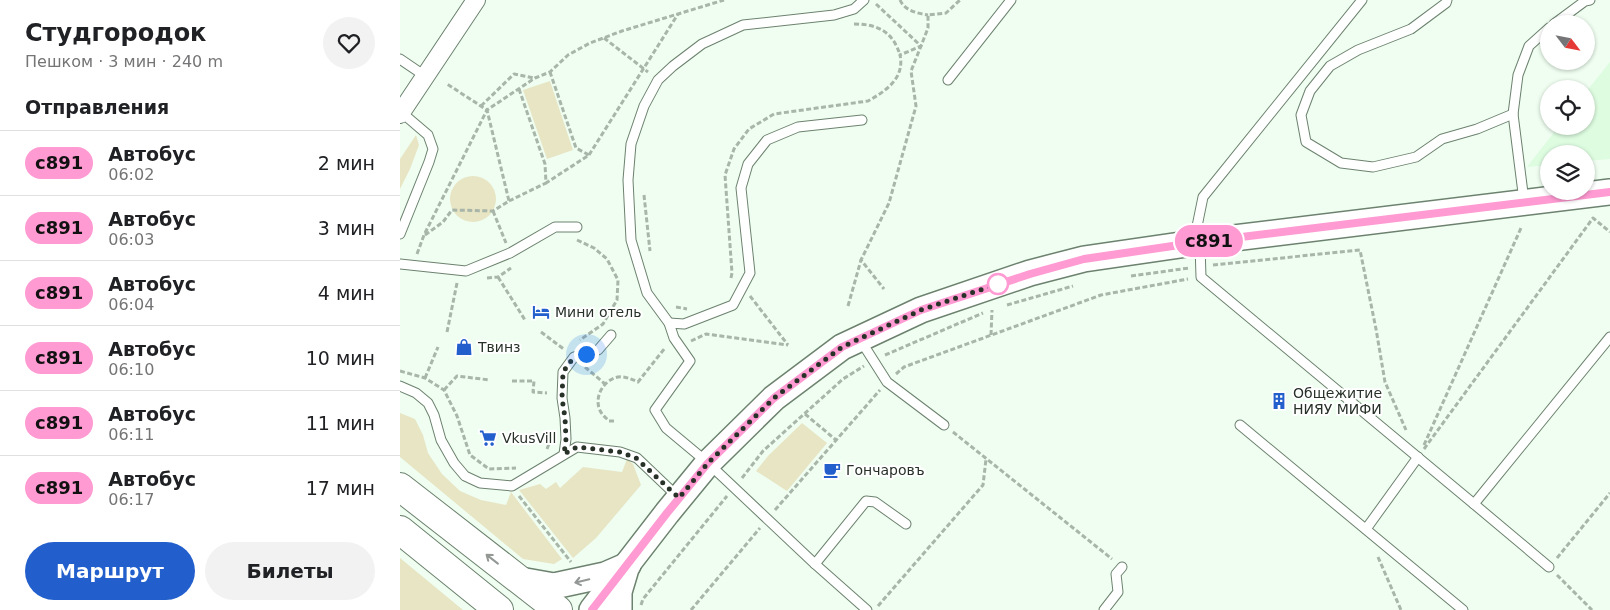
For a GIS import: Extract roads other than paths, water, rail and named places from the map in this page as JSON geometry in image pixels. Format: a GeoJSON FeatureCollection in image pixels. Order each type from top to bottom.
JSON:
{"type":"FeatureCollection","features":[{"type":"Feature","properties":{"kind":"main road"},"geometry":{"type":"LineString","coordinates":[[592,610],[708,463],[774,398],[842,347],[938,304],[1084,259],[1198,251],[1610,192]]}},
{"type":"Feature","properties":{"kind":"main road"},"geometry":{"type":"LineString","coordinates":[[400,487],[558,610]]}},
{"type":"Feature","properties":{"kind":"main road"},"geometry":{"type":"LineString","coordinates":[[400,530],[498,609]]}},
{"type":"Feature","properties":{"kind":"main road"},"geometry":{"type":"LineString","coordinates":[[520,580],[554,586],[605,575],[628,565]]}},
{"type":"Feature","properties":{"kind":"main road"},"geometry":{"type":"LineString","coordinates":[[619,610],[619,592],[628,565]]}},
{"type":"Feature","properties":{"kind":"street"},"geometry":{"type":"LineString","coordinates":[[401,113],[476,0]]}},
{"type":"Feature","properties":{"kind":"lane"},"geometry":{"type":"LineString","coordinates":[[864,0],[854,9],[834,15],[743,25],[702,44],[673,66],[658,80],[644,106],[631,144],[628,180],[631,240],[647,293],[669,323],[674,338],[690,361],[655,410],[666,428],[708,463],[815,564],[867,610]]}},
{"type":"Feature","properties":{"kind":"lane"},"geometry":{"type":"LineString","coordinates":[[948,80],[1011,0]]}},
{"type":"Feature","properties":{"kind":"lane"},"geometry":{"type":"LineString","coordinates":[[1362,0],[1203,197],[1198,251],[1201,277],[1549,567]]}},
{"type":"Feature","properties":{"kind":"lane"},"geometry":{"type":"LineString","coordinates":[[1447,0],[1446,3],[1411,29],[1358,50],[1330,66],[1310,92],[1301,115],[1306,142],[1341,163],[1373,167],[1416,157],[1442,139],[1477,129],[1513,114]]}},
{"type":"Feature","properties":{"kind":"lane"},"geometry":{"type":"LineString","coordinates":[[1566,15],[1585,1],[1590,0]]}},
{"type":"Feature","properties":{"kind":"lane"},"geometry":{"type":"LineString","coordinates":[[1524,203],[1513,114],[1518,74],[1529,46],[1540,36]]}},
{"type":"Feature","properties":{"kind":"lane"},"geometry":{"type":"LineString","coordinates":[[400,59],[426,76]]}},
{"type":"Feature","properties":{"kind":"lane"},"geometry":{"type":"LineString","coordinates":[[400,234],[430,162],[432,148],[428,135],[401,113]]}},
{"type":"Feature","properties":{"kind":"lane"},"geometry":{"type":"LineString","coordinates":[[669,323],[684,324],[733,305],[750,273],[741,188],[748,164],[767,140],[798,127],[862,120]]}},
{"type":"Feature","properties":{"kind":"lane"},"geometry":{"type":"LineString","coordinates":[[400,264],[466,271],[510,253],[555,227],[576,227]]}},
{"type":"Feature","properties":{"kind":"lane"},"geometry":{"type":"LineString","coordinates":[[564,454],[566,439],[562,398],[563,372],[574,357],[598,350],[612,334]]}},
{"type":"Feature","properties":{"kind":"lane"},"geometry":{"type":"LineString","coordinates":[[1474,504],[1610,337]]}},
{"type":"Feature","properties":{"kind":"lane"},"geometry":{"type":"LineString","coordinates":[[859,338],[887,382],[944,425]]}},
{"type":"Feature","properties":{"kind":"lane"},"geometry":{"type":"LineString","coordinates":[[400,386],[416,393],[428,402],[441,440],[454,463],[465,476],[480,483],[512,486],[577,447],[620,452],[636,458],[679,498]]}},
{"type":"Feature","properties":{"kind":"lane"},"geometry":{"type":"LineString","coordinates":[[1240,425],[1463,610]]}},
{"type":"Feature","properties":{"kind":"lane"},"geometry":{"type":"LineString","coordinates":[[1366,529],[1418,457]]}},
{"type":"Feature","properties":{"kind":"lane"},"geometry":{"type":"LineString","coordinates":[[815,564],[866,501],[876,502],[906,524]]}},
{"type":"Feature","properties":{"kind":"lane"},"geometry":{"type":"LineString","coordinates":[[1104,610],[1118,592],[1116,574],[1122,567]]}},
{"type":"Feature","properties":{"kind":"place","name":"Мини отель"},"geometry":{"type":"Point","coordinates":[541,312]}},
{"type":"Feature","properties":{"kind":"place","name":"Твинз"},"geometry":{"type":"Point","coordinates":[464,347]}},
{"type":"Feature","properties":{"kind":"place","name":"Общежитие НИЯУ МИФИ"},"geometry":{"type":"Point","coordinates":[1279,401]}},
{"type":"Feature","properties":{"kind":"place","name":"VkusVill"},"geometry":{"type":"Point","coordinates":[488,438]}},
{"type":"Feature","properties":{"kind":"place","name":"Гончаровъ"},"geometry":{"type":"Point","coordinates":[832,470]}}]}
